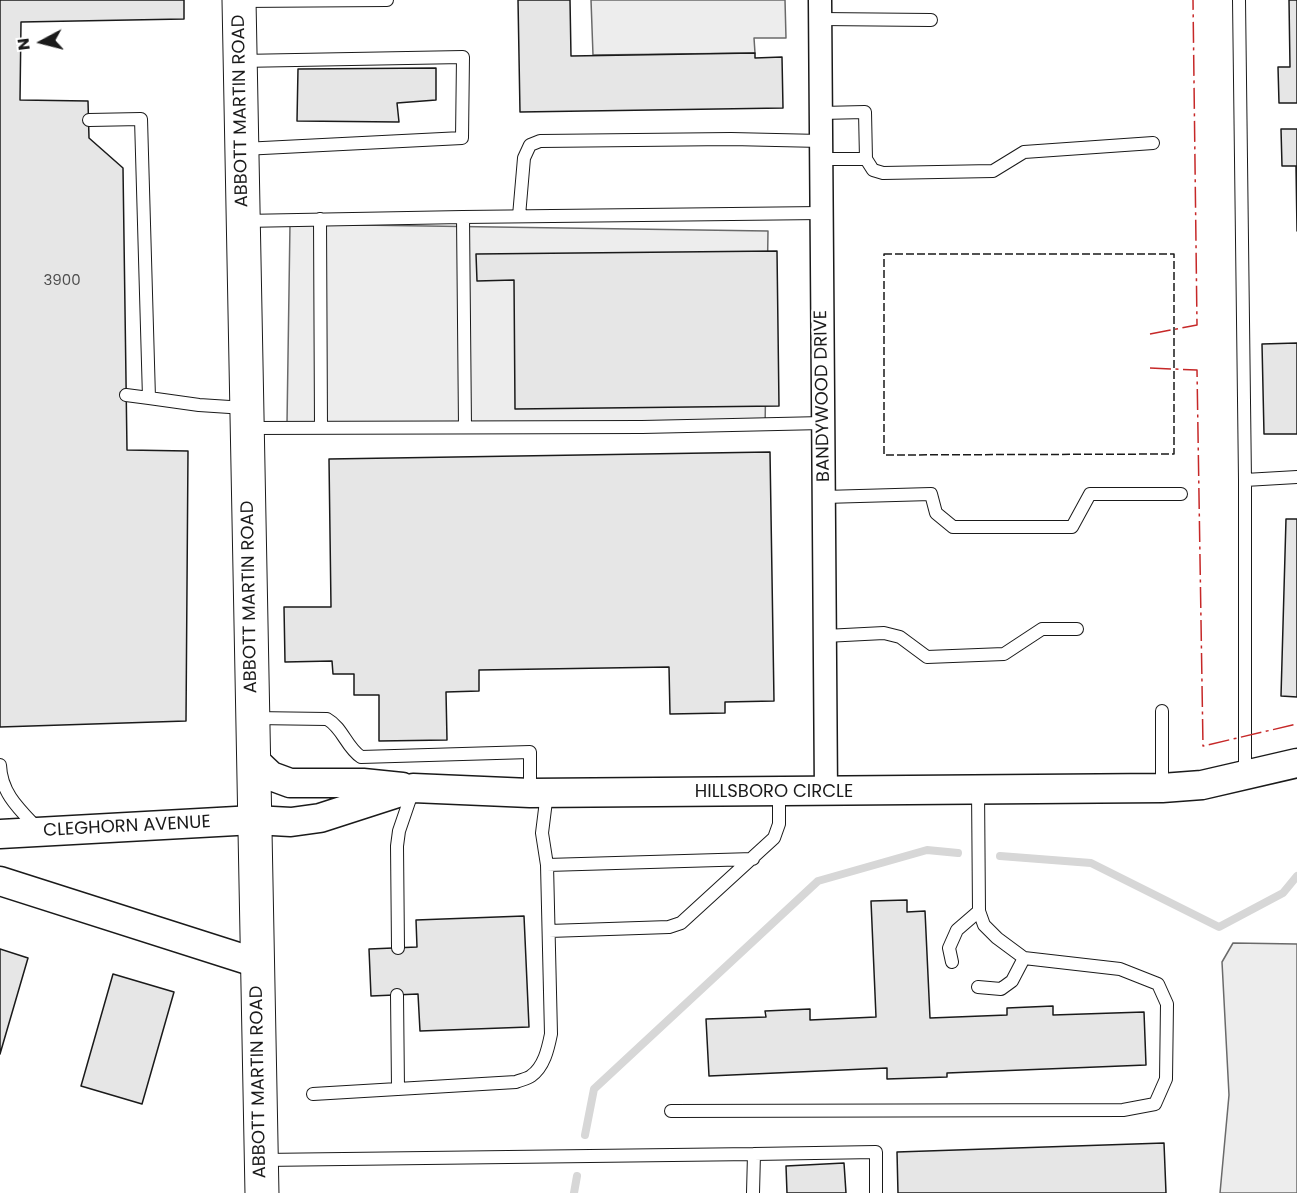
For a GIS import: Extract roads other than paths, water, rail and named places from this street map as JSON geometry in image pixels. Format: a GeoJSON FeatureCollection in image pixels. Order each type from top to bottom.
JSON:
{"type":"FeatureCollection","features":[{"type":"Feature","properties":{"kind":"main road","name":"ABBOTT MARTIN ROAD"},"geometry":{"type":"LineString","coordinates":[[239,0],[262,1193]]}},
{"type":"Feature","properties":{"kind":"street","name":"BANDYWOOD DRIVE"},"geometry":{"type":"LineString","coordinates":[[820,9],[826,792]]}},
{"type":"Feature","properties":{"kind":"street"},"geometry":{"type":"LineString","coordinates":[[253,759],[271,776],[290,783],[363,783],[413,788]]}},
{"type":"Feature","properties":{"kind":"street","name":"HILLSBORO CIRCLE"},"geometry":{"type":"LineString","coordinates":[[254,820],[291,822],[320,818],[413,788],[538,792],[826,792],[1162,788],[1202,785],[1297,763]]}},
{"type":"Feature","properties":{"kind":"street","name":"CLEGHORN AVENUE"},"geometry":{"type":"LineString","coordinates":[[0,834],[254,820]]}},
{"type":"Feature","properties":{"kind":"street"},"geometry":{"type":"LineString","coordinates":[[0,881],[257,963]]}},
{"type":"Feature","properties":{"kind":"lane"},"geometry":{"type":"LineString","coordinates":[[239,0],[387,0]]}},
{"type":"Feature","properties":{"kind":"lane"},"geometry":{"type":"LineString","coordinates":[[1239,0],[1245,480],[1245,775]]}},
{"type":"Feature","properties":{"kind":"lane"},"geometry":{"type":"LineString","coordinates":[[820,9],[931,20]]}},
{"type":"Feature","properties":{"kind":"lane"},"geometry":{"type":"LineString","coordinates":[[240,61],[463,57],[462,138],[242,149]]}},
{"type":"Feature","properties":{"kind":"lane"},"geometry":{"type":"LineString","coordinates":[[821,113],[865,112],[866,159],[873,170],[883,173],[993,171],[1024,152],[1153,142]]}},
{"type":"Feature","properties":{"kind":"lane"},"geometry":{"type":"LineString","coordinates":[[89,120],[141,119],[148,398]]}},
{"type":"Feature","properties":{"kind":"lane"},"geometry":{"type":"LineString","coordinates":[[519,216],[524,158],[530,145],[540,141],[731,139],[821,150],[866,159]]}},
{"type":"Feature","properties":{"kind":"lane"},"geometry":{"type":"LineString","coordinates":[[243,221],[821,213]]}},
{"type":"Feature","properties":{"kind":"lane"},"geometry":{"type":"LineString","coordinates":[[463,217],[465,427]]}},
{"type":"Feature","properties":{"kind":"lane"},"geometry":{"type":"LineString","coordinates":[[320,219],[321,428]]}},
{"type":"Feature","properties":{"kind":"lane"},"geometry":{"type":"LineString","coordinates":[[126,395],[199,405],[247,418],[321,428],[630,427],[823,423]]}},
{"type":"Feature","properties":{"kind":"lane"},"geometry":{"type":"LineString","coordinates":[[1245,480],[1297,477]]}},
{"type":"Feature","properties":{"kind":"lane"},"geometry":{"type":"LineString","coordinates":[[824,497],[931,494],[936,513],[953,527],[1072,527],[1090,495],[1181,494]]}},
{"type":"Feature","properties":{"kind":"lane"},"geometry":{"type":"LineString","coordinates":[[825,636],[884,633],[900,637],[927,657],[1004,654],[1042,629],[1077,629]]}},
{"type":"Feature","properties":{"kind":"lane"},"geometry":{"type":"LineString","coordinates":[[1162,711],[1162,788]]}},
{"type":"Feature","properties":{"kind":"lane"},"geometry":{"type":"LineString","coordinates":[[252,718],[327,719],[335,724],[353,751],[361,757],[530,752],[538,792],[548,865],[551,1034],[547,1052],[531,1076],[516,1082],[314,1094]]}},
{"type":"Feature","properties":{"kind":"lane"},"geometry":{"type":"LineString","coordinates":[[0,765],[0,778],[9,799],[40,832]]}},
{"type":"Feature","properties":{"kind":"lane"},"geometry":{"type":"LineString","coordinates":[[398,948],[399,831],[413,788]]}},
{"type":"Feature","properties":{"kind":"lane"},"geometry":{"type":"LineString","coordinates":[[671,1111],[1123,1110],[1155,1104],[1166,1079],[1167,1004],[1158,984],[1120,969],[1024,958],[984,925],[979,911],[978,789]]}},
{"type":"Feature","properties":{"kind":"lane"},"geometry":{"type":"LineString","coordinates":[[549,931],[675,926],[681,923],[774,838],[779,824],[779,792]]}},
{"type":"Feature","properties":{"kind":"lane"},"geometry":{"type":"LineString","coordinates":[[548,865],[753,859]]}},
{"type":"Feature","properties":{"kind":"lane"},"geometry":{"type":"LineString","coordinates":[[952,962],[949,948],[957,930],[979,911]]}},
{"type":"Feature","properties":{"kind":"lane"},"geometry":{"type":"LineString","coordinates":[[978,987],[1001,989],[1012,981],[1024,958]]}},
{"type":"Feature","properties":{"kind":"lane"},"geometry":{"type":"LineString","coordinates":[[398,995],[398,1088]]}},
{"type":"Feature","properties":{"kind":"lane"},"geometry":{"type":"LineString","coordinates":[[261,1160],[876,1152],[876,1193]]}},
{"type":"Feature","properties":{"kind":"lane"},"geometry":{"type":"LineString","coordinates":[[753,1193],[754,1154]]}},
{"type":"Feature","properties":{"kind":"waterway"},"geometry":{"type":"LineString","coordinates":[[585,1135],[594,1089],[818,881],[927,850],[958,853]]}},
{"type":"Feature","properties":{"kind":"waterway"},"geometry":{"type":"LineString","coordinates":[[1000,856],[1091,863],[1219,927],[1283,893],[1297,876]]}},
{"type":"Feature","properties":{"kind":"waterway"},"geometry":{"type":"LineString","coordinates":[[574,1193],[577,1176]]}}]}
